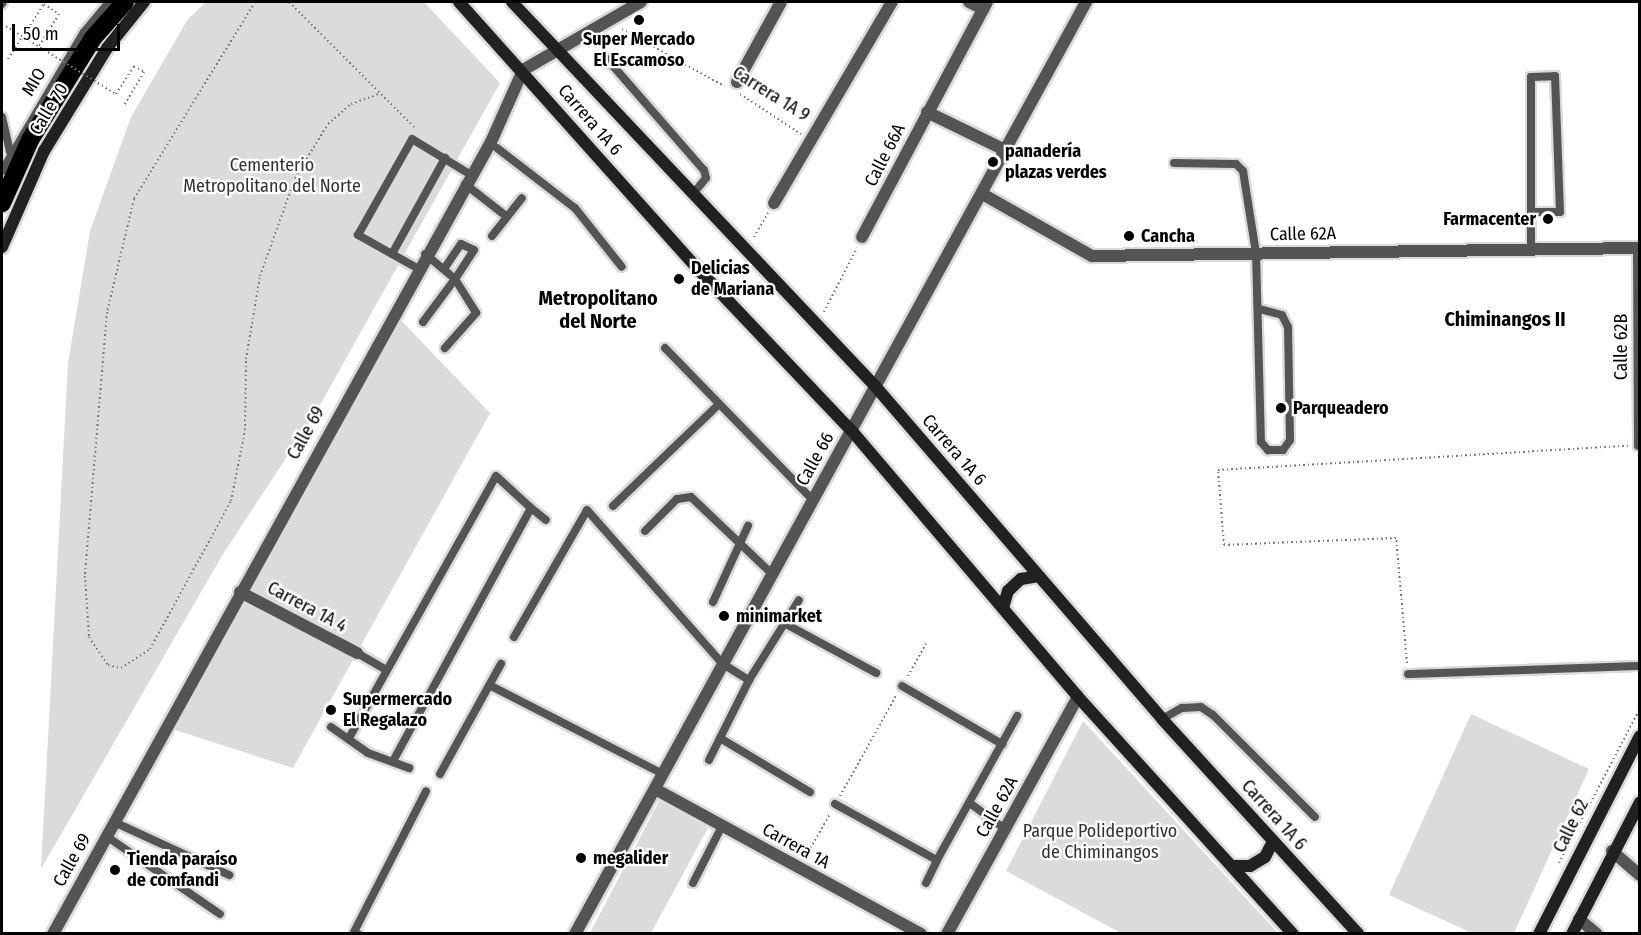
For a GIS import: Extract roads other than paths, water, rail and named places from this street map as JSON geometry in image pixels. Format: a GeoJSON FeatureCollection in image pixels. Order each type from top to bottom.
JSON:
{"type":"FeatureCollection","features":[{"type":"Feature","properties":{"kind":"highway"},"geometry":{"type":"LineString","coordinates":[[2,203],[30,140],[93,39],[125,2]]}},
{"type":"Feature","properties":{"kind":"street","name":"Calle 70"},"geometry":{"type":"LineString","coordinates":[[2,247],[44,151],[107,48],[144,2]]}},
{"type":"Feature","properties":{"kind":"street","name":"Carrera 1A 6"},"geometry":{"type":"LineString","coordinates":[[459,2],[523,70],[698,269],[851,430],[1078,697],[1293,933]]}},
{"type":"Feature","properties":{"kind":"street","name":"Carrera 1A 6"},"geometry":{"type":"LineString","coordinates":[[512,2],[745,252],[875,386],[1162,719],[1358,933]]}},
{"type":"Feature","properties":{"kind":"street"},"geometry":{"type":"LineString","coordinates":[[523,70],[641,2]]}},
{"type":"Feature","properties":{"kind":"street"},"geometry":{"type":"LineString","coordinates":[[734,88],[781,2]]}},
{"type":"Feature","properties":{"kind":"street"},"geometry":{"type":"LineString","coordinates":[[774,203],[892,2]]}},
{"type":"Feature","properties":{"kind":"street"},"geometry":{"type":"LineString","coordinates":[[969,2],[985,5]]}},
{"type":"Feature","properties":{"kind":"street","name":"Calle 66"},"geometry":{"type":"LineString","coordinates":[[575,933],[875,386],[984,195],[1086,2]]}},
{"type":"Feature","properties":{"kind":"street","name":"Calle 66A"},"geometry":{"type":"LineString","coordinates":[[862,237],[985,5]]}},
{"type":"Feature","properties":{"kind":"street","name":"Calle 69"},"geometry":{"type":"LineString","coordinates":[[53,933],[417,268],[468,180],[494,145],[523,70]]}},
{"type":"Feature","properties":{"kind":"street"},"geometry":{"type":"LineString","coordinates":[[927,112],[1007,151]]}},
{"type":"Feature","properties":{"kind":"street","name":"Calle 62A"},"geometry":{"type":"LineString","coordinates":[[984,195],[1092,256],[1638,248]]}},
{"type":"Feature","properties":{"kind":"street"},"geometry":{"type":"LineString","coordinates":[[1003,608],[1015,585],[1039,576]]}},
{"type":"Feature","properties":{"kind":"street","name":"Carrera 1A 4"},"geometry":{"type":"LineString","coordinates":[[240,592],[357,653]]}},
{"type":"Feature","properties":{"kind":"street","name":"Calle 62A"},"geometry":{"type":"LineString","coordinates":[[947,933],[1078,697]]}},
{"type":"Feature","properties":{"kind":"street","name":"Calle 62"},"geometry":{"type":"LineString","coordinates":[[1539,933],[1640,736]]}},
{"type":"Feature","properties":{"kind":"street","name":"Carrera 1A"},"geometry":{"type":"LineString","coordinates":[[654,789],[921,933]]}},
{"type":"Feature","properties":{"kind":"street"},"geometry":{"type":"LineString","coordinates":[[1572,933],[1612,851],[1640,802]]}},
{"type":"Feature","properties":{"kind":"street"},"geometry":{"type":"LineString","coordinates":[[1233,866],[1250,866],[1266,857],[1273,841]]}},
{"type":"Feature","properties":{"kind":"street"},"geometry":{"type":"LineString","coordinates":[[1612,851],[1640,874]]}},
{"type":"Feature","properties":{"kind":"street"},"geometry":{"type":"LineString","coordinates":[[1579,919],[1597,933]]}},
{"type":"Feature","properties":{"kind":"lane","name":"MIO"},"geometry":{"type":"LineString","coordinates":[[2,171],[10,152],[84,32],[109,2]]}},
{"type":"Feature","properties":{"kind":"lane"},"geometry":{"type":"LineString","coordinates":[[607,59],[704,170],[706,178],[692,195]]}},
{"type":"Feature","properties":{"kind":"lane"},"geometry":{"type":"LineString","coordinates":[[1531,249],[1533,212],[1531,77],[1555,76],[1560,212],[1533,212]]}},
{"type":"Feature","properties":{"kind":"lane"},"geometry":{"type":"LineString","coordinates":[[2,117],[10,152]]}},
{"type":"Feature","properties":{"kind":"lane"},"geometry":{"type":"LineString","coordinates":[[417,268],[358,235],[412,139],[445,158],[506,216]]}},
{"type":"Feature","properties":{"kind":"lane"},"geometry":{"type":"LineString","coordinates":[[494,145],[575,208],[622,267]]}},
{"type":"Feature","properties":{"kind":"lane"},"geometry":{"type":"LineString","coordinates":[[392,254],[445,158]]}},
{"type":"Feature","properties":{"kind":"lane"},"geometry":{"type":"LineString","coordinates":[[1174,164],[1236,164],[1243,171],[1256,253],[1261,442],[1268,450],[1283,450],[1290,440],[1288,327],[1282,315],[1259,309]]}},
{"type":"Feature","properties":{"kind":"lane"},"geometry":{"type":"LineString","coordinates":[[492,236],[522,198]]}},
{"type":"Feature","properties":{"kind":"lane"},"geometry":{"type":"LineString","coordinates":[[423,322],[474,250],[461,244],[444,268]]}},
{"type":"Feature","properties":{"kind":"lane","name":"Calle 62B"},"geometry":{"type":"LineString","coordinates":[[1638,248],[1638,446]]}},
{"type":"Feature","properties":{"kind":"lane"},"geometry":{"type":"LineString","coordinates":[[425,254],[455,279],[476,313],[445,348]]}},
{"type":"Feature","properties":{"kind":"lane"},"geometry":{"type":"LineString","coordinates":[[665,348],[813,500]]}},
{"type":"Feature","properties":{"kind":"lane"},"geometry":{"type":"LineString","coordinates":[[613,506],[718,405]]}},
{"type":"Feature","properties":{"kind":"lane"},"geometry":{"type":"LineString","coordinates":[[349,738],[496,476],[546,520]]}},
{"type":"Feature","properties":{"kind":"lane"},"geometry":{"type":"LineString","coordinates":[[645,531],[684,495],[772,574]]}},
{"type":"Feature","properties":{"kind":"lane"},"geometry":{"type":"LineString","coordinates":[[393,761],[531,508]]}},
{"type":"Feature","properties":{"kind":"lane"},"geometry":{"type":"LineString","coordinates":[[514,637],[588,510],[723,664],[749,680]]}},
{"type":"Feature","properties":{"kind":"lane"},"geometry":{"type":"LineString","coordinates":[[713,602],[748,526]]}},
{"type":"Feature","properties":{"kind":"lane"},"geometry":{"type":"LineString","coordinates":[[710,760],[749,680],[799,600]]}},
{"type":"Feature","properties":{"kind":"lane"},"geometry":{"type":"LineString","coordinates":[[784,623],[876,673]]}},
{"type":"Feature","properties":{"kind":"lane"},"geometry":{"type":"LineString","coordinates":[[357,653],[386,670]]}},
{"type":"Feature","properties":{"kind":"lane"},"geometry":{"type":"LineString","coordinates":[[440,774],[491,686],[501,664]]}},
{"type":"Feature","properties":{"kind":"lane"},"geometry":{"type":"LineString","coordinates":[[1408,674],[1640,666]]}},
{"type":"Feature","properties":{"kind":"lane"},"geometry":{"type":"LineString","coordinates":[[491,686],[663,774]]}},
{"type":"Feature","properties":{"kind":"lane"},"geometry":{"type":"LineString","coordinates":[[902,686],[1002,744]]}},
{"type":"Feature","properties":{"kind":"lane"},"geometry":{"type":"LineString","coordinates":[[1162,719],[1182,708],[1201,707],[1213,715],[1315,817]]}},
{"type":"Feature","properties":{"kind":"lane"},"geometry":{"type":"LineString","coordinates":[[926,883],[1017,716]]}},
{"type":"Feature","properties":{"kind":"lane"},"geometry":{"type":"LineString","coordinates":[[331,727],[368,753],[409,768]]}},
{"type":"Feature","properties":{"kind":"lane"},"geometry":{"type":"LineString","coordinates":[[720,738],[810,792]]}},
{"type":"Feature","properties":{"kind":"lane"},"geometry":{"type":"LineString","coordinates":[[358,933],[354,932],[426,791]]}},
{"type":"Feature","properties":{"kind":"lane"},"geometry":{"type":"LineString","coordinates":[[836,804],[937,860]]}},
{"type":"Feature","properties":{"kind":"lane"},"geometry":{"type":"LineString","coordinates":[[971,804],[1005,829]]}},
{"type":"Feature","properties":{"kind":"lane"},"geometry":{"type":"LineString","coordinates":[[114,822],[229,875]]}},
{"type":"Feature","properties":{"kind":"lane"},"geometry":{"type":"LineString","coordinates":[[693,883],[722,826]]}},
{"type":"Feature","properties":{"kind":"lane"},"geometry":{"type":"LineString","coordinates":[[106,836],[220,914]]}},
{"type":"Feature","properties":{"kind":"place","name":"Super Mercado El Escamoso"},"geometry":{"type":"Point","coordinates":[639,20]}},
{"type":"Feature","properties":{"kind":"place","name":"panadería plazas verdes"},"geometry":{"type":"Point","coordinates":[993,162]}},
{"type":"Feature","properties":{"kind":"place","name":"Farmacenter"},"geometry":{"type":"Point","coordinates":[1548,219]}},
{"type":"Feature","properties":{"kind":"place","name":"Cancha"},"geometry":{"type":"Point","coordinates":[1129,236]}},
{"type":"Feature","properties":{"kind":"place","name":"Delicias de Mariana"},"geometry":{"type":"Point","coordinates":[679,279]}},
{"type":"Feature","properties":{"kind":"place","name":"Parqueadero"},"geometry":{"type":"Point","coordinates":[1281,408]}},
{"type":"Feature","properties":{"kind":"place","name":"minimarket"},"geometry":{"type":"Point","coordinates":[724,616]}},
{"type":"Feature","properties":{"kind":"place","name":"Supermercado El Regalazo"},"geometry":{"type":"Point","coordinates":[331,710]}},
{"type":"Feature","properties":{"kind":"place","name":"megalider"},"geometry":{"type":"Point","coordinates":[581,858]}},
{"type":"Feature","properties":{"kind":"place","name":"Tienda paraíso de comfandi"},"geometry":{"type":"Point","coordinates":[115,870]}},
{"type":"Feature","properties":{"kind":"district","name":"Metropolitano del Norte"},"geometry":{"type":"Point","coordinates":[598,310]}},
{"type":"Feature","properties":{"kind":"district","name":"Chiminangos II"},"geometry":{"type":"Point","coordinates":[1505,319]}},
{"type":"Feature","properties":{"kind":"park label","name":"Cementerio Metropolitano del Norte"},"geometry":{"type":"Point","coordinates":[272,176]}},
{"type":"Feature","properties":{"kind":"park label","name":"Parque Polideportivo de Chiminangos"},"geometry":{"type":"Point","coordinates":[1100,842]}}]}
